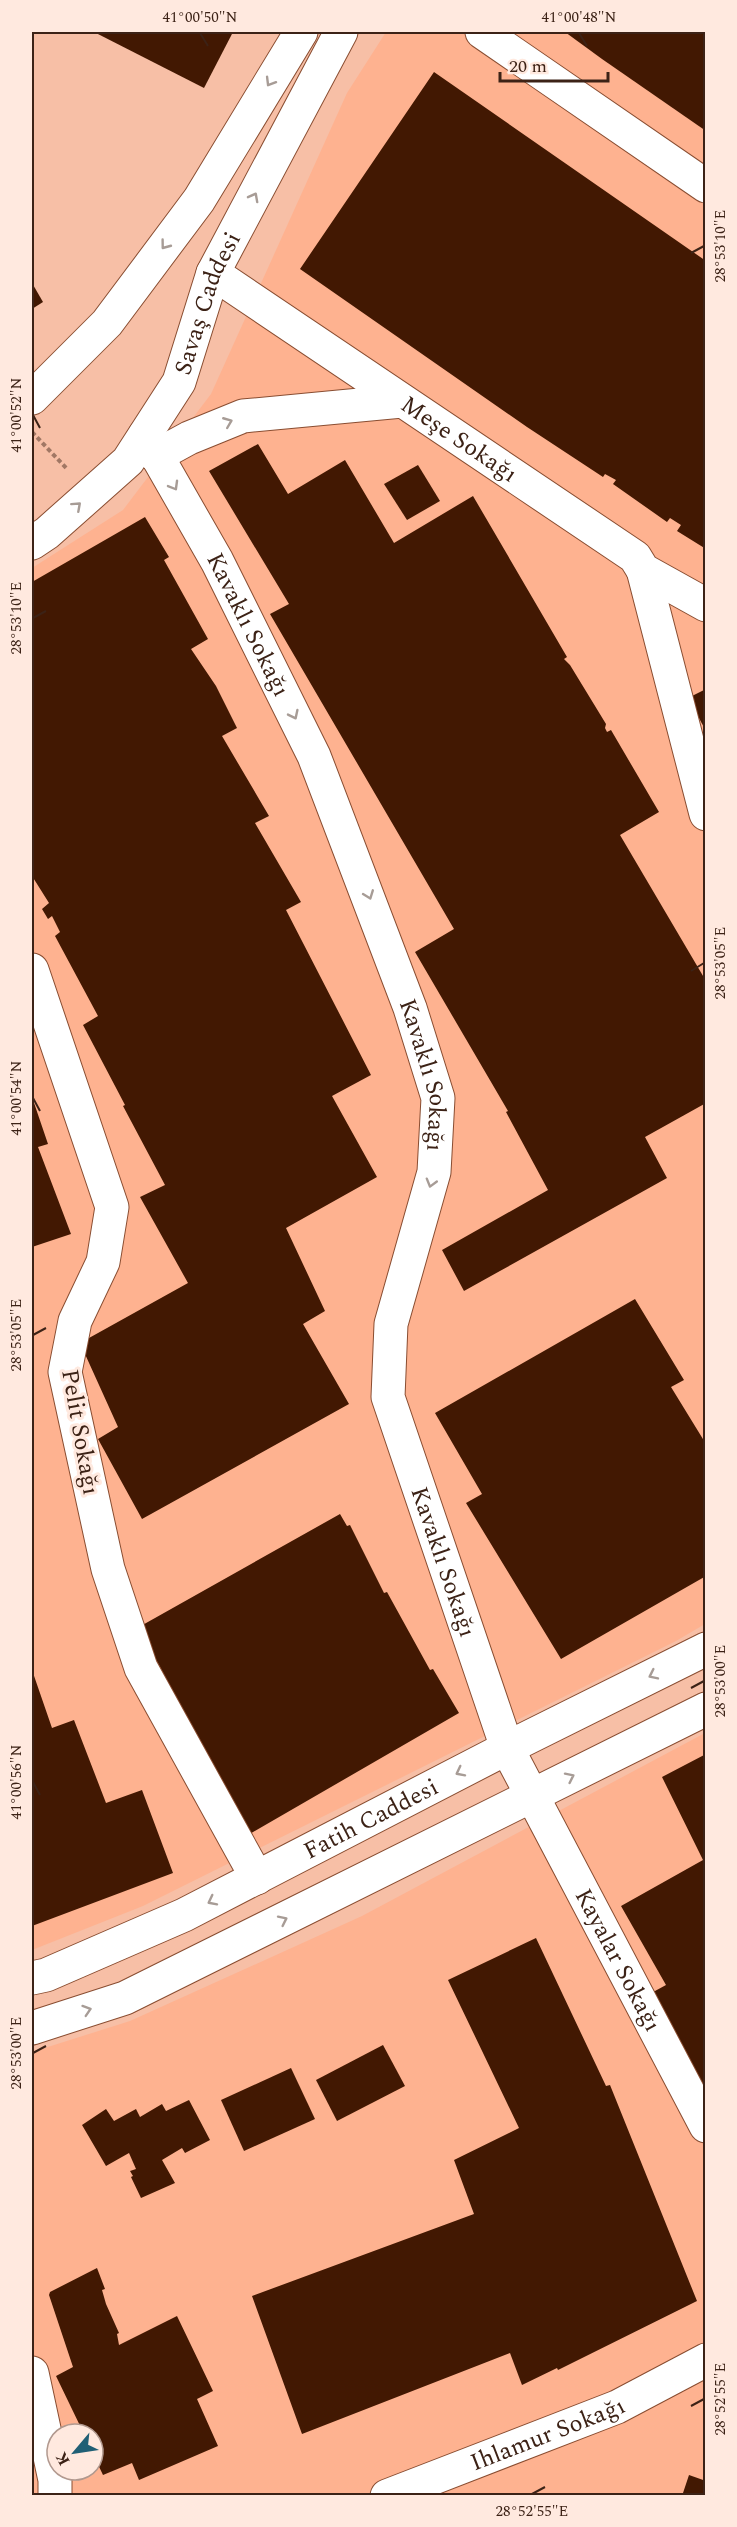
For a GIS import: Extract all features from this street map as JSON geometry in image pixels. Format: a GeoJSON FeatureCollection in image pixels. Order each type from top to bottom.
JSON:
{"type":"FeatureCollection","features":[{"type":"Feature","properties":{"kind":"street","name":"Savaş Caddesi"},"geometry":{"type":"LineString","coordinates":[[32,398],[107,322],[199,200],[301,32]]}},
{"type":"Feature","properties":{"kind":"street","name":"Savaş Caddesi"},"geometry":{"type":"LineString","coordinates":[[32,543],[47,533],[128,461],[151,446],[179,382],[213,273],[341,32]]}},
{"type":"Feature","properties":{"kind":"street"},"geometry":{"type":"LineString","coordinates":[[482,32],[705,186]]}},
{"type":"Feature","properties":{"kind":"street","name":"Meşe Sokağı"},"geometry":{"type":"LineString","coordinates":[[213,273],[634,557],[643,570],[705,605]]}},
{"type":"Feature","properties":{"kind":"street"},"geometry":{"type":"LineString","coordinates":[[151,446],[189,438],[243,416],[402,402]]}},
{"type":"Feature","properties":{"kind":"street","name":"Kavaklı Sokağı"},"geometry":{"type":"LineString","coordinates":[[151,446],[217,561],[314,756],[410,1008],[438,1098],[434,1172],[391,1324],[388,1397],[507,1748],[531,1796]]}},
{"type":"Feature","properties":{"kind":"street"},"geometry":{"type":"LineString","coordinates":[[643,570],[705,814]]}},
{"type":"Feature","properties":{"kind":"street","name":"Pelit Sokağı"},"geometry":{"type":"LineString","coordinates":[[32,970],[112,1207],[103,1262],[75,1321],[64,1372],[108,1569],[141,1668],[257,1878]]}},
{"type":"Feature","properties":{"kind":"street","name":"Fatih Caddesi"},"geometry":{"type":"LineString","coordinates":[[32,1978],[46,1975],[184,1915],[507,1748],[705,1649]]}},
{"type":"Feature","properties":{"kind":"street","name":"Fatih Caddesi"},"geometry":{"type":"LineString","coordinates":[[32,2028],[125,1998],[705,1709]]}},
{"type":"Feature","properties":{"kind":"street","name":"Kayalar Sokağı"},"geometry":{"type":"LineString","coordinates":[[531,1796],[705,2126]]}},
{"type":"Feature","properties":{"kind":"street","name":"Ihlamur Sokağı"},"geometry":{"type":"LineString","coordinates":[[387,2496],[617,2407],[705,2360]]}},
{"type":"Feature","properties":{"kind":"street"},"geometry":{"type":"LineString","coordinates":[[32,2373],[55,2480],[55,2496]]}},
{"type":"Feature","properties":{"kind":"path"},"geometry":{"type":"LineString","coordinates":[[32,431],[91,494]]}},
{"type":"Feature","properties":{"kind":"shaded area"},"geometry":{"type":"Polygon","coordinates":[[[386,32],[705,32],[705,1624],[676,1641],[143,1906],[32,1950],[32,568],[123,510],[211,394],[347,93],[386,32]]]}},
{"type":"Feature","properties":{"kind":"shaded area"},"geometry":{"type":"Polygon","coordinates":[[[705,1733],[705,2495],[32,2495],[32,2052],[130,2021],[362,1916],[705,1733]]]}},
{"type":"Feature","properties":{"kind":"building"},"geometry":{"type":"Polygon","coordinates":[[[94,32],[233,32],[204,88],[94,32]]]}},
{"type":"Feature","properties":{"kind":"building"},"geometry":{"type":"Polygon","coordinates":[[[565,32],[706,32],[706,131],[602,59],[565,32]]]}},
{"type":"Feature","properties":{"kind":"building"},"geometry":{"type":"Polygon","coordinates":[[[434,72],[706,261],[706,549],[677,531],[681,525],[670,518],[667,522],[613,484],[616,480],[605,474],[603,477],[527,427],[300,269],[434,72]]]}},
{"type":"Feature","properties":{"kind":"building"},"geometry":{"type":"Polygon","coordinates":[[[32,283],[43,302],[32,309],[32,283]]]}},
{"type":"Feature","properties":{"kind":"building"},"geometry":{"type":"Polygon","coordinates":[[[258,444],[288,494],[345,460],[394,543],[473,496],[567,657],[564,659],[606,724],[607,732],[611,730],[659,812],[620,835],[706,981],[706,1103],[645,1137],[667,1178],[464,1291],[442,1250],[548,1190],[506,1112],[508,1111],[415,952],[454,929],[270,614],[289,604],[209,471],[258,444]]]}},
{"type":"Feature","properties":{"kind":"building"},"geometry":{"type":"Polygon","coordinates":[[[418,465],[440,501],[407,520],[384,484],[418,465]]]}},
{"type":"Feature","properties":{"kind":"building"},"geometry":{"type":"Polygon","coordinates":[[[145,517],[169,557],[164,560],[208,639],[191,649],[216,686],[237,728],[222,736],[269,816],[255,823],[301,902],[286,910],[371,1075],[332,1096],[377,1177],[286,1228],[325,1311],[303,1324],[349,1404],[142,1519],[98,1439],[118,1427],[80,1343],[188,1283],[140,1197],[165,1185],[83,1025],[98,1016],[55,936],[60,932],[52,916],[48,919],[42,909],[49,903],[32,876],[32,846],[34,844],[32,841],[32,582],[145,517]]]}},
{"type":"Feature","properties":{"kind":"building"},"geometry":{"type":"Polygon","coordinates":[[[706,689],[706,731],[688,698],[706,689]]]}},
{"type":"Feature","properties":{"kind":"building"},"geometry":{"type":"Polygon","coordinates":[[[32,1097],[48,1144],[38,1147],[71,1234],[32,1247],[32,1097]]]}},
{"type":"Feature","properties":{"kind":"building"},"geometry":{"type":"Polygon","coordinates":[[[635,1299],[684,1380],[671,1387],[706,1444],[706,1576],[561,1659],[466,1503],[482,1494],[435,1413],[635,1299]]]}},
{"type":"Feature","properties":{"kind":"building"},"geometry":{"type":"Polygon","coordinates":[[[340,1514],[347,1526],[350,1525],[384,1593],[387,1592],[430,1670],[433,1669],[459,1713],[248,1835],[139,1627],[340,1514]]]}},
{"type":"Feature","properties":{"kind":"building"},"geometry":{"type":"Polygon","coordinates":[[[32,1670],[52,1728],[74,1720],[106,1803],[142,1790],[173,1873],[32,1926],[32,1670]]]}},
{"type":"Feature","properties":{"kind":"building"},"geometry":{"type":"Polygon","coordinates":[[[706,1754],[706,2096],[644,1997],[666,1985],[621,1906],[703,1860],[662,1777],[706,1754]]]}},
{"type":"Feature","properties":{"kind":"building"},"geometry":{"type":"Polygon","coordinates":[[[536,1938],[606,2086],[610,2085],[697,2301],[558,2370],[557,2368],[522,2385],[510,2353],[302,2434],[252,2296],[474,2214],[454,2160],[519,2128],[448,1980],[536,1938]]]}},
{"type":"Feature","properties":{"kind":"building"},"geometry":{"type":"Polygon","coordinates":[[[383,2045],[405,2086],[337,2121],[316,2080],[383,2045]]]}},
{"type":"Feature","properties":{"kind":"building"},"geometry":{"type":"Polygon","coordinates":[[[291,2068],[315,2119],[244,2151],[221,2100],[291,2068]]]}},
{"type":"Feature","properties":{"kind":"building"},"geometry":{"type":"Polygon","coordinates":[[[189,2100],[210,2140],[185,2153],[182,2148],[162,2160],[175,2183],[141,2198],[131,2177],[133,2176],[130,2171],[136,2169],[129,2153],[106,2166],[82,2125],[106,2109],[114,2121],[136,2109],[140,2117],[162,2104],[166,2111],[189,2100]]]}},
{"type":"Feature","properties":{"kind":"building"},"geometry":{"type":"Polygon","coordinates":[[[97,2268],[105,2289],[102,2290],[106,2304],[119,2333],[117,2334],[119,2345],[177,2316],[213,2391],[197,2399],[218,2446],[139,2480],[132,2463],[105,2474],[105,2422],[78,2422],[56,2376],[73,2367],[49,2295],[50,2292],[97,2268]]]}},
{"type":"Feature","properties":{"kind":"building"},"geometry":{"type":"Polygon","coordinates":[[[689,2475],[706,2481],[706,2496],[682,2496],[689,2475]]]}}]}
